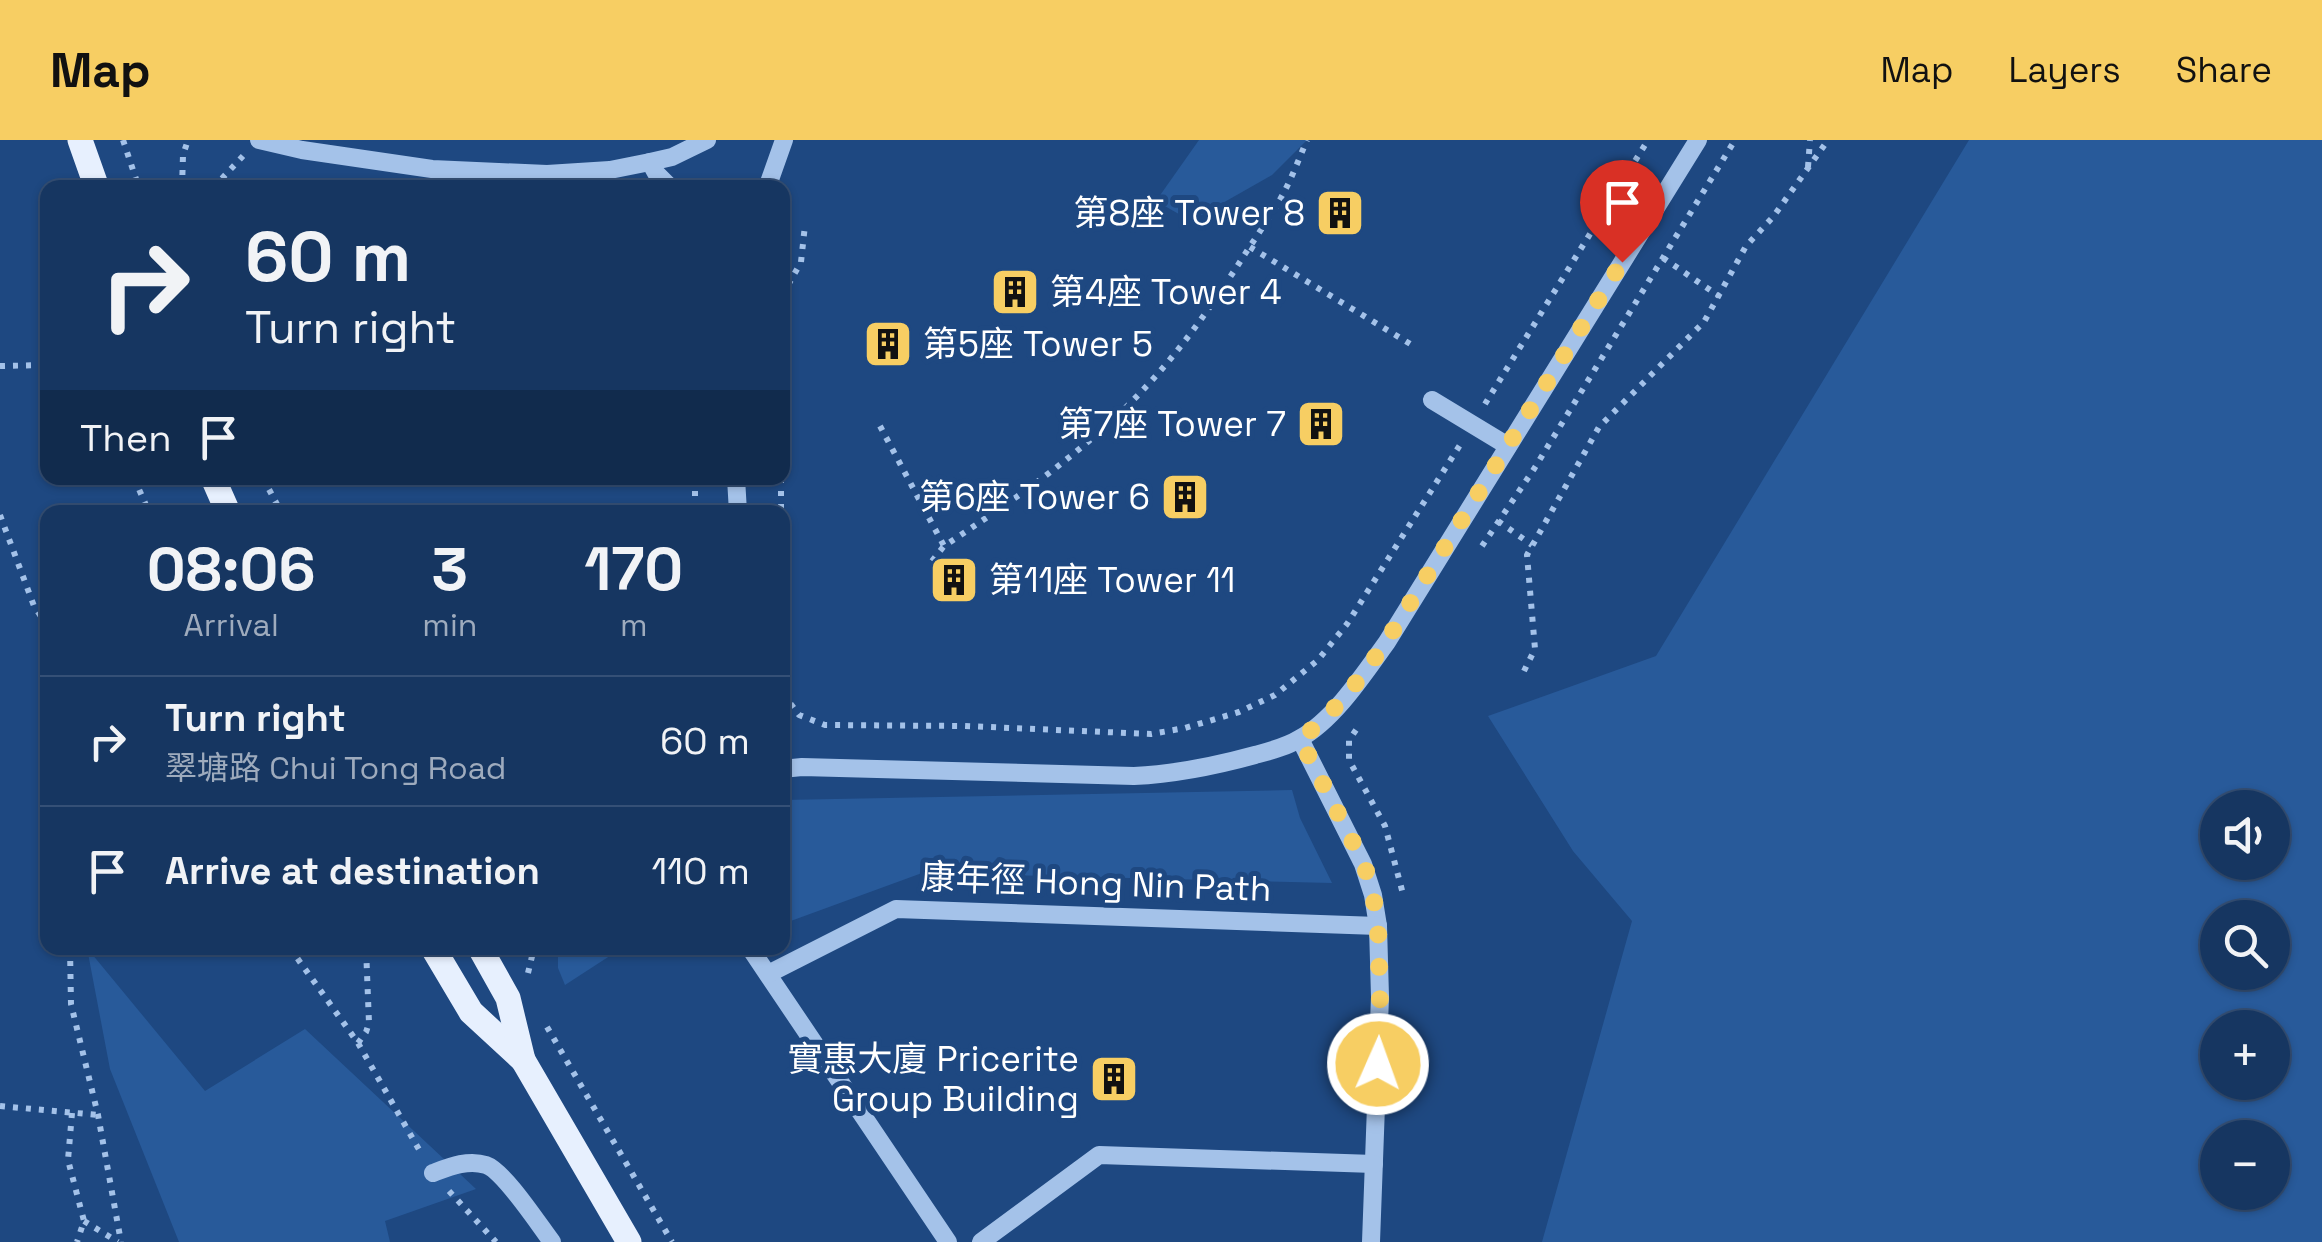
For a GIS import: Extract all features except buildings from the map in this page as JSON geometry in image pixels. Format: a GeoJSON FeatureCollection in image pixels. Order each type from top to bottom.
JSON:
{"type":"FeatureCollection","features":[{"type":"Feature","properties":{"kind":"main road"},"geometry":{"type":"LineString","coordinates":[[80,140],[95,180]]}},
{"type":"Feature","properties":{"kind":"main road"},"geometry":{"type":"LineString","coordinates":[[444,955],[471,1012],[523,1060]]}},
{"type":"Feature","properties":{"kind":"main road"},"geometry":{"type":"LineString","coordinates":[[484,955],[508,998],[523,1060],[628,1242]]}},
{"type":"Feature","properties":{"kind":"street"},"geometry":{"type":"LineString","coordinates":[[253,146],[432,169],[546,174],[610,170],[650,162],[672,157],[707,140]]}},
{"type":"Feature","properties":{"kind":"street"},"geometry":{"type":"LineString","coordinates":[[770,180],[784,140]]}},
{"type":"Feature","properties":{"kind":"street"},"geometry":{"type":"LineString","coordinates":[[790,768],[1175,774],[1229,762],[1300,739],[1343,699],[1386,642],[1698,140]]}},
{"type":"Feature","properties":{"kind":"street"},"geometry":{"type":"LineString","coordinates":[[650,162],[662,180]]}},
{"type":"Feature","properties":{"kind":"street"},"geometry":{"type":"LineString","coordinates":[[1432,400],[1508,446]]}},
{"type":"Feature","properties":{"kind":"street"},"geometry":{"type":"LineString","coordinates":[[1300,739],[1364,864],[1378,926],[1380,997],[1371,1242]]}},
{"type":"Feature","properties":{"kind":"street","name":"康年徑 Hong Nin Path"},"geometry":{"type":"LineString","coordinates":[[768,974],[896,909],[1378,926]]}},
{"type":"Feature","properties":{"kind":"street"},"geometry":{"type":"LineString","coordinates":[[755,955],[948,1242]]}},
{"type":"Feature","properties":{"kind":"street"},"geometry":{"type":"LineString","coordinates":[[981,1242],[1099,1155],[1374,1164]]}},
{"type":"Feature","properties":{"kind":"street"},"geometry":{"type":"LineString","coordinates":[[433,1174],[454,1165],[489,1166],[552,1242]]}},
{"type":"Feature","properties":{"kind":"path"},"geometry":{"type":"LineString","coordinates":[[123,140],[136,180]]}},
{"type":"Feature","properties":{"kind":"path"},"geometry":{"type":"LineString","coordinates":[[182,180],[188,140]]}},
{"type":"Feature","properties":{"kind":"path"},"geometry":{"type":"LineString","coordinates":[[932,561],[944,546],[1034,484],[1109,423],[1183,344],[1280,200],[1307,140]]}},
{"type":"Feature","properties":{"kind":"path"},"geometry":{"type":"LineString","coordinates":[[790,703],[799,716],[824,724],[1151,734],[1239,712],[1275,695],[1318,660],[1347,624],[1648,140]]}},
{"type":"Feature","properties":{"kind":"path"},"geometry":{"type":"LineString","coordinates":[[1808,168],[1810,140]]}},
{"type":"Feature","properties":{"kind":"path"},"geometry":{"type":"LineString","coordinates":[[1524,671],[1534,649],[1527,555],[1532,544],[1600,427],[1704,322],[1746,246],[1773,217],[1828,140]]}},
{"type":"Feature","properties":{"kind":"path"},"geometry":{"type":"LineString","coordinates":[[221,180],[253,146]]}},
{"type":"Feature","properties":{"kind":"path"},"geometry":{"type":"LineString","coordinates":[[790,282],[801,262],[805,224]]}},
{"type":"Feature","properties":{"kind":"path"},"geometry":{"type":"LineString","coordinates":[[1250,247],[1412,345]]}},
{"type":"Feature","properties":{"kind":"path"},"geometry":{"type":"LineString","coordinates":[[1663,258],[1719,296]]}},
{"type":"Feature","properties":{"kind":"path"},"geometry":{"type":"LineString","coordinates":[[0,366],[40,365]]}},
{"type":"Feature","properties":{"kind":"path"},"geometry":{"type":"LineString","coordinates":[[880,426],[944,546]]}},
{"type":"Feature","properties":{"kind":"path"},"geometry":{"type":"LineString","coordinates":[[0,515],[40,615]]}},
{"type":"Feature","properties":{"kind":"path"},"geometry":{"type":"LineString","coordinates":[[1498,521],[1532,544]]}},
{"type":"Feature","properties":{"kind":"path"},"geometry":{"type":"LineString","coordinates":[[70,955],[71,1004],[98,1114],[120,1242]]}},
{"type":"Feature","properties":{"kind":"path"},"geometry":{"type":"LineString","coordinates":[[295,955],[358,1043],[433,1174],[496,1242]]}},
{"type":"Feature","properties":{"kind":"path"},"geometry":{"type":"LineString","coordinates":[[358,1043],[368,1023],[366,955]]}},
{"type":"Feature","properties":{"kind":"path"},"geometry":{"type":"LineString","coordinates":[[532,955],[528,971],[532,989]]}},
{"type":"Feature","properties":{"kind":"path"},"geometry":{"type":"LineString","coordinates":[[546,1024],[672,1242]]}},
{"type":"Feature","properties":{"kind":"path"},"geometry":{"type":"LineString","coordinates":[[0,1106],[98,1114]]}},
{"type":"Feature","properties":{"kind":"path"},"geometry":{"type":"LineString","coordinates":[[72,1112],[68,1160],[84,1222],[77,1242]]}},
{"type":"Feature","properties":{"kind":"path"},"geometry":{"type":"LineString","coordinates":[[84,1222],[120,1242]]}},
{"type":"Feature","properties":{"kind":"shaded area"},"geometry":{"type":"Polygon","coordinates":[[[1199,140],[1307,140],[1272,175],[1191,221],[1156,201],[1199,140]]]}},
{"type":"Feature","properties":{"kind":"shaded area"},"geometry":{"type":"Polygon","coordinates":[[[1969,140],[2322,140],[2322,1242],[1542,1242],[1632,921],[1573,851],[1488,716],[1656,656],[1969,140]]]}},
{"type":"Feature","properties":{"kind":"shaded area"},"geometry":{"type":"Polygon","coordinates":[[[1292,790],[1300,818],[1332,883],[922,873],[790,921],[790,800],[1292,790]]]}},
{"type":"Feature","properties":{"kind":"shaded area"},"geometry":{"type":"Polygon","coordinates":[[[88,955],[93,955],[205,1091],[305,1029],[476,1189],[385,1221],[390,1242],[179,1242],[110,1069],[88,955]]]}},
{"type":"Feature","properties":{"kind":"shaded area"},"geometry":{"type":"Polygon","coordinates":[[[558,955],[611,955],[565,985],[558,955]]]}},
{"type":"Feature","properties":{"kind":"place","name":"第8座 Tower 8"},"geometry":{"type":"Point","coordinates":[1340,213]}},
{"type":"Feature","properties":{"kind":"place","name":"第4座 Tower 4"},"geometry":{"type":"Point","coordinates":[1015,292]}},
{"type":"Feature","properties":{"kind":"place","name":"第5座 Tower 5"},"geometry":{"type":"Point","coordinates":[888,344]}},
{"type":"Feature","properties":{"kind":"place","name":"第7座 Tower 7"},"geometry":{"type":"Point","coordinates":[1321,424]}},
{"type":"Feature","properties":{"kind":"place","name":"第6座 Tower 6"},"geometry":{"type":"Point","coordinates":[1185,497]}},
{"type":"Feature","properties":{"kind":"place","name":"第11座 Tower 11"},"geometry":{"type":"Point","coordinates":[954,580]}},
{"type":"Feature","properties":{"kind":"place","name":"實惠大廈 Pricerite Group Building"},"geometry":{"type":"Point","coordinates":[1114,1079]}},
{"type":"Feature","properties":{"kind":"route"},"geometry":{"type":"LineString","coordinates":[[1378,1064],[1378,926],[1373,895],[1364,864],[1300,739],[1343,699],[1386,642],[1622,262]]}}]}
